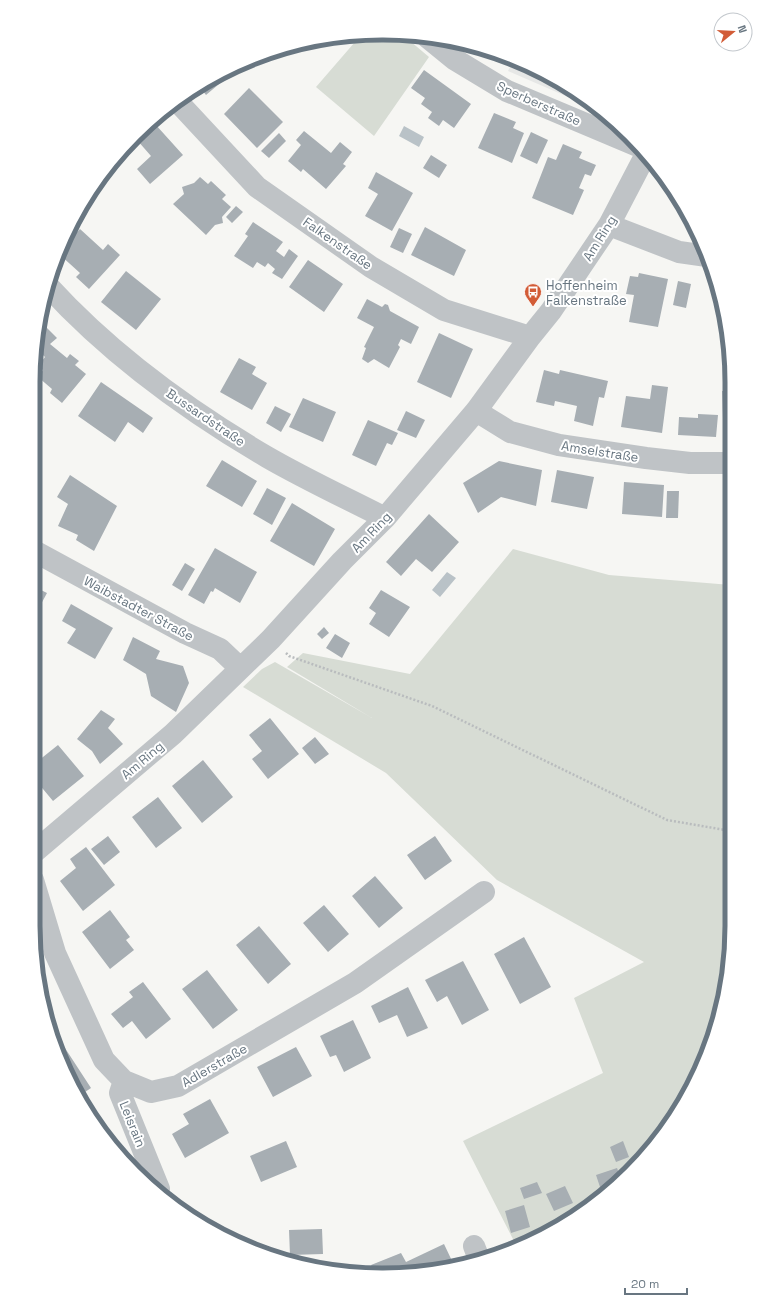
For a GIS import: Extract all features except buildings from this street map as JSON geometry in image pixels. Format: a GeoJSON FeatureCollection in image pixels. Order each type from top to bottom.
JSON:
{"type":"FeatureCollection","features":[{"type":"Feature","properties":{"kind":"street","name":"Sperberstraße"},"geometry":{"type":"LineString","coordinates":[[436,45],[454,59],[507,91],[626,141]]}},
{"type":"Feature","properties":{"kind":"street","name":"Falkenstraße"},"geometry":{"type":"LineString","coordinates":[[182,105],[257,187],[371,267],[444,310],[530,336]]}},
{"type":"Feature","properties":{"kind":"street","name":"Am Ring"},"geometry":{"type":"LineString","coordinates":[[40,847],[173,734],[271,639],[342,561],[386,518],[476,411],[530,336],[551,311],[609,225],[643,160]]}},
{"type":"Feature","properties":{"kind":"street"},"geometry":{"type":"LineString","coordinates":[[609,225],[679,252],[701,255]]}},
{"type":"Feature","properties":{"kind":"street","name":"Bussardstraße"},"geometry":{"type":"LineString","coordinates":[[53,291],[77,318],[94,333],[134,367],[194,412],[268,457],[386,518]]}},
{"type":"Feature","properties":{"kind":"street","name":"Amselstraße"},"geometry":{"type":"LineString","coordinates":[[476,411],[510,432],[559,445],[646,458],[690,462],[725,463]]}},
{"type":"Feature","properties":{"kind":"street","name":"Waibstadter Straße"},"geometry":{"type":"LineString","coordinates":[[40,554],[185,633],[220,649],[240,668]]}},
{"type":"Feature","properties":{"kind":"street","name":"Adlerstraße"},"geometry":{"type":"LineString","coordinates":[[40,903],[55,953],[104,1060],[124,1081],[151,1092],[178,1086],[355,983],[484,892]]}},
{"type":"Feature","properties":{"kind":"street","name":"Leisrain"},"geometry":{"type":"LineString","coordinates":[[124,1081],[120,1093],[156,1182]]}},
{"type":"Feature","properties":{"kind":"path"},"geometry":{"type":"LineString","coordinates":[[271,639],[289,656],[432,706],[667,820],[725,829]]}},
{"type":"Feature","properties":{"kind":"shaded area"},"geometry":{"type":"Polygon","coordinates":[[[382,40],[411,42],[429,57],[374,136],[316,87],[355,41],[382,40]]]}},
{"type":"Feature","properties":{"kind":"shaded area"},"geometry":{"type":"Polygon","coordinates":[[[511,65],[514,66],[554,86],[577,101],[508,71],[511,65]]]}},
{"type":"Feature","properties":{"kind":"shaded area"},"geometry":{"type":"Polygon","coordinates":[[[404,126],[424,137],[419,147],[399,136],[404,126]]]}},
{"type":"Feature","properties":{"kind":"shaded area"},"geometry":{"type":"Polygon","coordinates":[[[513,549],[609,575],[725,585],[725,926],[722,970],[707,1036],[690,1077],[679,1097],[654,1134],[625,1168],[573,1210],[534,1233],[514,1242],[463,1141],[603,1073],[574,998],[644,962],[497,880],[386,773],[243,687],[262,669],[275,662],[372,718],[287,667],[303,653],[410,674],[513,549]]]}},
{"type":"Feature","properties":{"kind":"shaded area"},"geometry":{"type":"Polygon","coordinates":[[[447,572],[456,578],[440,597],[432,590],[447,572]]]}},
{"type":"Feature","properties":{"kind":"place","name":"Hoffenheim Falkenstraße"},"geometry":{"type":"Point","coordinates":[533,307]}}]}
